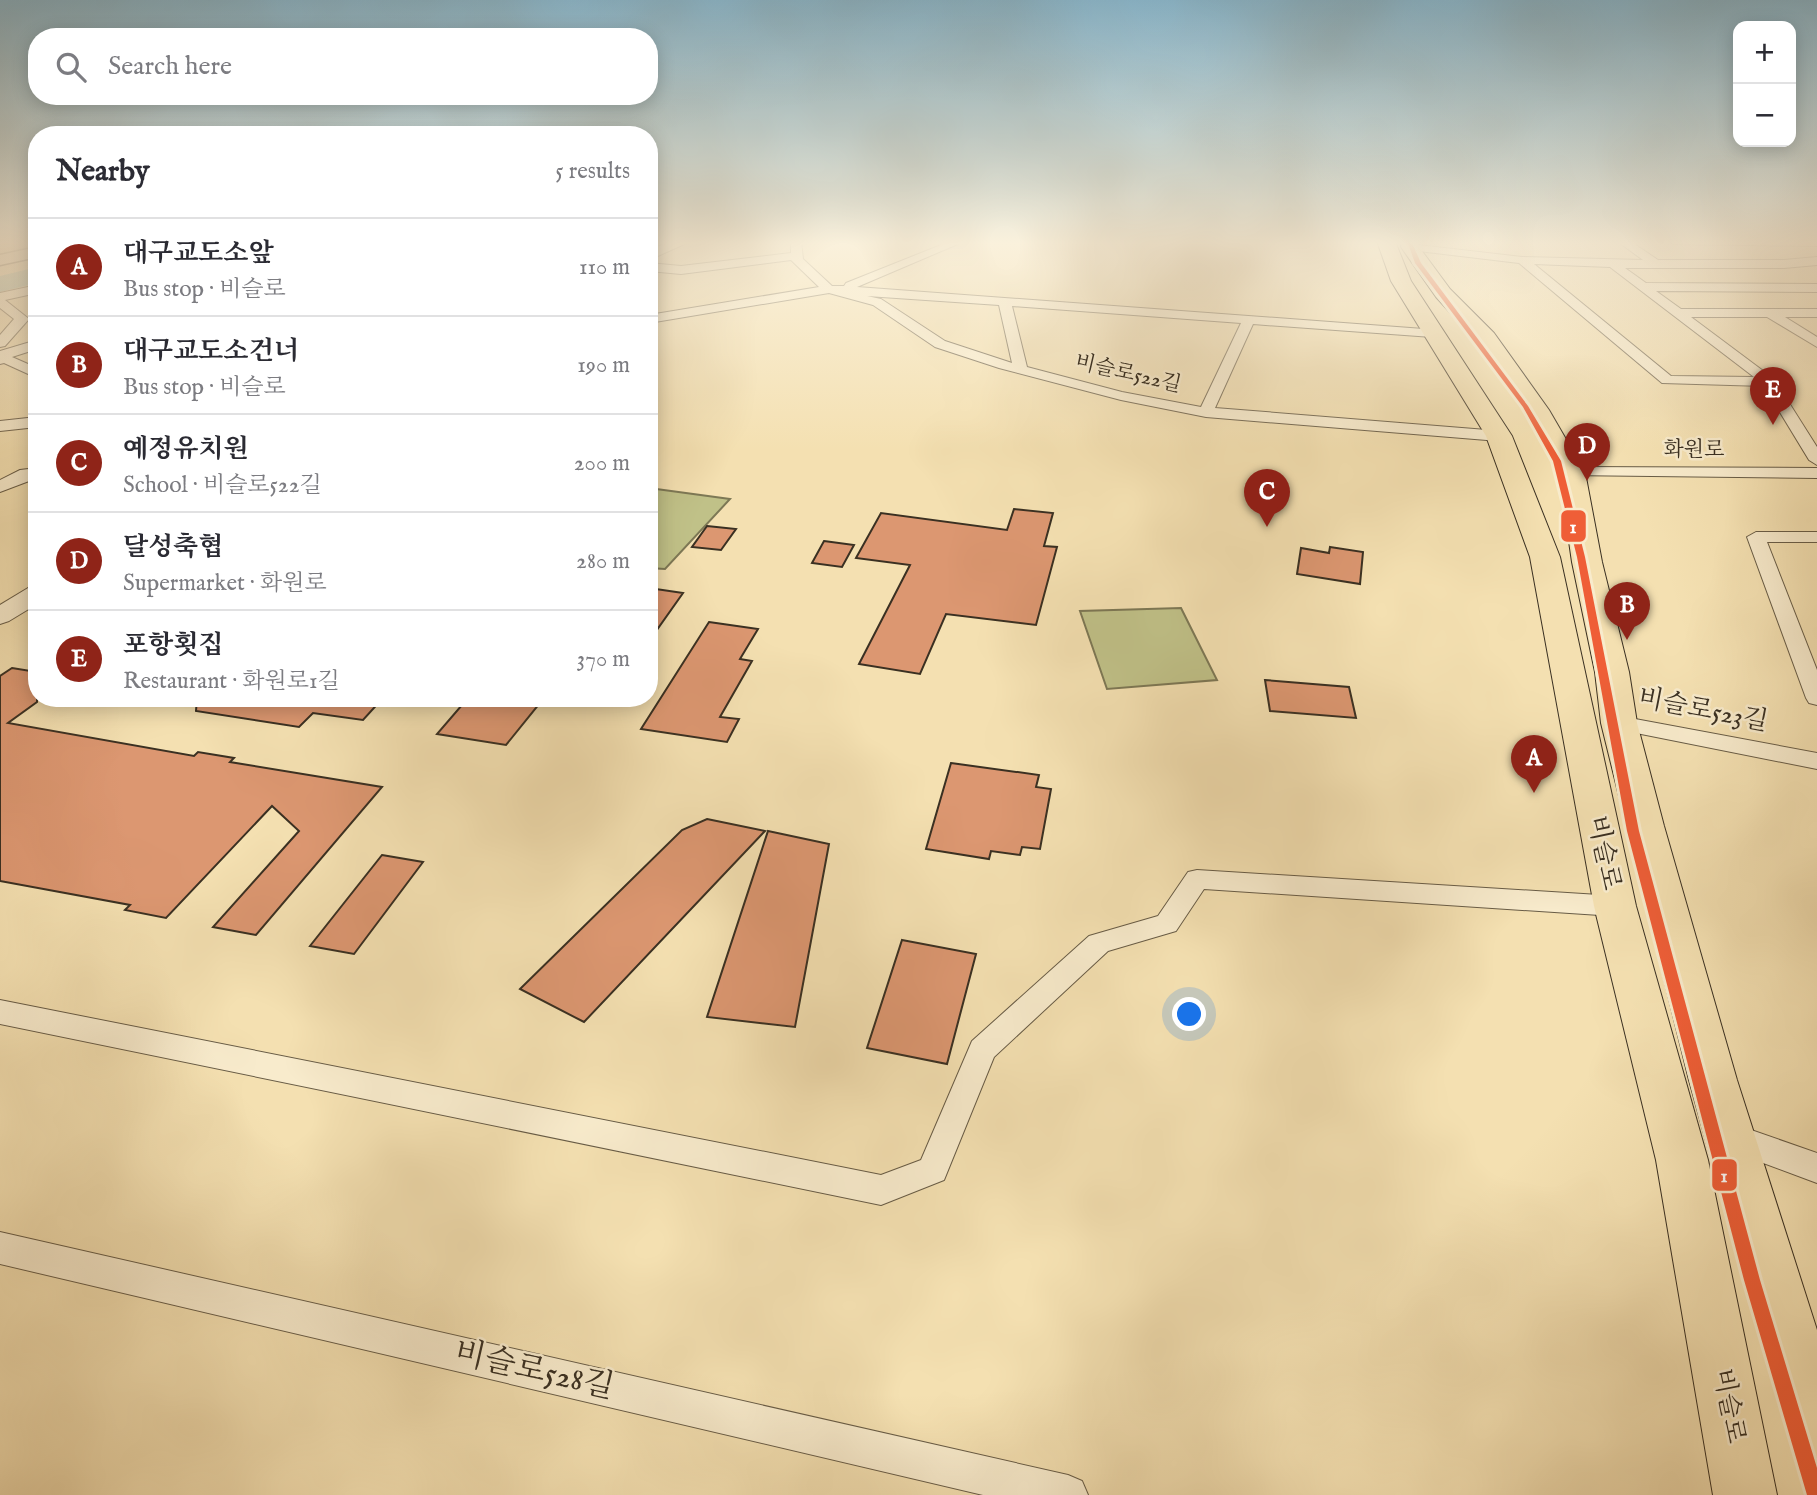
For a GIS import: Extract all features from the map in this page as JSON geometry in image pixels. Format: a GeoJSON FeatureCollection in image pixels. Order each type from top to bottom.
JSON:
{"type":"FeatureCollection","features":[{"type":"Feature","properties":{"kind":"main road","name":"비슬로"},"geometry":{"type":"LineString","coordinates":[[1419,311],[1499,436],[1545,557],[1618,916],[1682,1160],[1745,1495]]}},
{"type":"Feature","properties":{"kind":"main road","name":"비슬로"},"geometry":{"type":"LineString","coordinates":[[1460,311],[1486,338],[1538,410],[1572,472],[1587,562],[1612,672],[1619,723],[1638,802],[1730,1136],[1817,1427]]}},
{"type":"Feature","properties":{"kind":"main road"},"geometry":{"type":"LineString","coordinates":[[1581,738],[1600,760],[1609,793],[1638,802]]}},
{"type":"Feature","properties":{"kind":"main road"},"geometry":{"type":"LineString","coordinates":[[1618,916],[1654,937],[1669,988],[1696,1016]]}},
{"type":"Feature","properties":{"kind":"street"},"geometry":{"type":"LineString","coordinates":[[0,343],[22,319],[12,311]]}},
{"type":"Feature","properties":{"kind":"street"},"geometry":{"type":"LineString","coordinates":[[658,318],[699,311]]}},
{"type":"Feature","properties":{"kind":"street","name":"비슬로522길"},"geometry":{"type":"LineString","coordinates":[[890,311],[940,344],[1121,396],[1206,412],[1499,436]]}},
{"type":"Feature","properties":{"kind":"street"},"geometry":{"type":"LineString","coordinates":[[1007,311],[1020,369]]}},
{"type":"Feature","properties":{"kind":"street"},"geometry":{"type":"LineString","coordinates":[[1117,311],[1432,333]]}},
{"type":"Feature","properties":{"kind":"street"},"geometry":{"type":"LineString","coordinates":[[1583,311],[1667,380],[1769,382]]}},
{"type":"Feature","properties":{"kind":"street"},"geometry":{"type":"LineString","coordinates":[[1675,311],[1769,382],[1817,460]]}},
{"type":"Feature","properties":{"kind":"street"},"geometry":{"type":"LineString","coordinates":[[1678,313],[1817,313]]}},
{"type":"Feature","properties":{"kind":"street"},"geometry":{"type":"LineString","coordinates":[[1770,313],[1817,343]]}},
{"type":"Feature","properties":{"kind":"street","name":"비슬로522길"},"geometry":{"type":"LineString","coordinates":[[1206,412],[1248,321]]}},
{"type":"Feature","properties":{"kind":"street"},"geometry":{"type":"LineString","coordinates":[[0,358],[28,347]]}},
{"type":"Feature","properties":{"kind":"street"},"geometry":{"type":"LineString","coordinates":[[0,358],[28,370]]}},
{"type":"Feature","properties":{"kind":"street"},"geometry":{"type":"LineString","coordinates":[[1795,421],[1817,421]]}},
{"type":"Feature","properties":{"kind":"street"},"geometry":{"type":"LineString","coordinates":[[0,426],[28,423]]}},
{"type":"Feature","properties":{"kind":"street","name":"화원로"},"geometry":{"type":"LineString","coordinates":[[1572,472],[1817,473]]}},
{"type":"Feature","properties":{"kind":"street"},"geometry":{"type":"LineString","coordinates":[[0,487],[28,476]]}},
{"type":"Feature","properties":{"kind":"street"},"geometry":{"type":"LineString","coordinates":[[1817,537],[1756,537],[1817,698]]}},
{"type":"Feature","properties":{"kind":"street"},"geometry":{"type":"LineString","coordinates":[[0,616],[28,599]]}},
{"type":"Feature","properties":{"kind":"street","name":"비슬로523길"},"geometry":{"type":"LineString","coordinates":[[1619,723],[1817,761]]}},
{"type":"Feature","properties":{"kind":"street"},"geometry":{"type":"LineString","coordinates":[[0,1012],[881,1190],[933,1170],[982,1050],[1099,943],[1167,924],[1197,879],[1618,916]]}},
{"type":"Feature","properties":{"kind":"street"},"geometry":{"type":"LineString","coordinates":[[1730,1136],[1817,1168]]}},
{"type":"Feature","properties":{"kind":"street","name":"비슬로528길"},"geometry":{"type":"LineString","coordinates":[[0,1248],[1068,1495]]}},
{"type":"Feature","properties":{"kind":"green space"},"geometry":{"type":"Polygon","coordinates":[[[658,489],[730,499],[665,569],[658,569],[658,489]]]}},
{"type":"Feature","properties":{"kind":"green space"},"geometry":{"type":"Polygon","coordinates":[[[1181,608],[1217,680],[1107,689],[1080,611],[1181,608]]]}},
{"type":"Feature","properties":{"kind":"building"},"geometry":{"type":"Polygon","coordinates":[[[1014,509],[1053,513],[1044,546],[1057,547],[1036,625],[946,614],[920,674],[859,664],[910,565],[856,558],[881,513],[1007,530],[1014,509]]]}},
{"type":"Feature","properties":{"kind":"building"},"geometry":{"type":"Polygon","coordinates":[[[707,526],[736,529],[721,550],[692,547],[707,526]]]}},
{"type":"Feature","properties":{"kind":"building"},"geometry":{"type":"Polygon","coordinates":[[[824,541],[854,545],[842,567],[812,563],[824,541]]]}},
{"type":"Feature","properties":{"kind":"building"},"geometry":{"type":"Polygon","coordinates":[[[1330,547],[1363,552],[1360,584],[1297,574],[1301,548],[1329,553],[1330,547]]]}},
{"type":"Feature","properties":{"kind":"building"},"geometry":{"type":"Polygon","coordinates":[[[658,589],[683,593],[658,628],[658,589]]]}},
{"type":"Feature","properties":{"kind":"building"},"geometry":{"type":"Polygon","coordinates":[[[709,622],[758,629],[740,659],[752,661],[720,717],[739,719],[727,742],[641,729],[655,707],[658,707],[658,702],[709,622]]]}},
{"type":"Feature","properties":{"kind":"building"},"geometry":{"type":"Polygon","coordinates":[[[12,668],[28,671],[30,707],[8,723],[194,756],[198,752],[234,758],[230,762],[382,787],[256,935],[213,927],[299,831],[272,806],[166,918],[125,910],[130,905],[0,881],[0,676],[12,668]]]}},
{"type":"Feature","properties":{"kind":"building"},"geometry":{"type":"Polygon","coordinates":[[[1265,680],[1349,687],[1356,718],[1270,711],[1265,680]]]}},
{"type":"Feature","properties":{"kind":"building"},"geometry":{"type":"Polygon","coordinates":[[[196,707],[375,707],[363,720],[313,713],[299,727],[196,711],[196,707]]]}},
{"type":"Feature","properties":{"kind":"building"},"geometry":{"type":"Polygon","coordinates":[[[460,707],[537,707],[506,745],[437,734],[460,707]]]}},
{"type":"Feature","properties":{"kind":"building"},"geometry":{"type":"Polygon","coordinates":[[[951,763],[1039,775],[1036,787],[1051,789],[1040,849],[1022,847],[1020,855],[991,851],[989,859],[926,849],[951,763]]]}},
{"type":"Feature","properties":{"kind":"building"},"geometry":{"type":"Polygon","coordinates":[[[707,819],[765,831],[584,1022],[520,989],[682,830],[707,819]]]}},
{"type":"Feature","properties":{"kind":"building"},"geometry":{"type":"Polygon","coordinates":[[[768,831],[829,844],[795,1027],[707,1017],[768,831]]]}},
{"type":"Feature","properties":{"kind":"building"},"geometry":{"type":"Polygon","coordinates":[[[382,855],[423,862],[354,954],[310,946],[382,855]]]}},
{"type":"Feature","properties":{"kind":"building"},"geometry":{"type":"Polygon","coordinates":[[[902,940],[976,954],[947,1064],[867,1048],[902,940]]]}},
{"type":"Feature","properties":{"kind":"transit line","name":"1"},"geometry":{"type":"LineString","coordinates":[[1454,311],[1526,407],[1557,461],[1581,557],[1633,831],[1752,1280],[1816,1495]]}},
{"type":"Feature","properties":{"kind":"place","name":"포항횟집"},"geometry":{"type":"Point","coordinates":[1773,425]}},
{"type":"Feature","properties":{"kind":"place","name":"달성축협"},"geometry":{"type":"Point","coordinates":[1587,481]}},
{"type":"Feature","properties":{"kind":"place","name":"예정유치원"},"geometry":{"type":"Point","coordinates":[1267,527]}},
{"type":"Feature","properties":{"kind":"place","name":"대구교도소건너"},"geometry":{"type":"Point","coordinates":[1627,640]}},
{"type":"Feature","properties":{"kind":"place","name":"대구교도소앞"},"geometry":{"type":"Point","coordinates":[1534,793]}}]}
